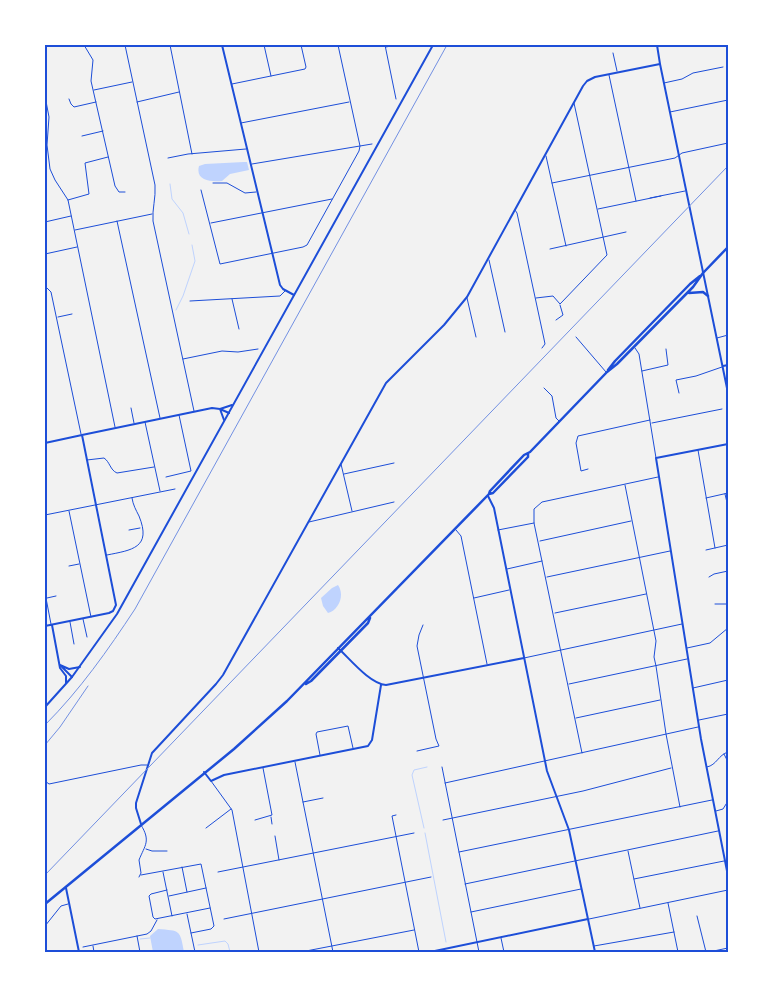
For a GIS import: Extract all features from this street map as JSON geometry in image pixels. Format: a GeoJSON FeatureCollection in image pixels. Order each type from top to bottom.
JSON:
{"type":"FeatureCollection","features":[{"type":"Feature","properties":{"kind":"main road"},"geometry":{"type":"LineString","coordinates":[[45,904],[257,729],[305,684],[308,678],[368,623],[371,617],[488,495],[493,493],[528,457],[528,454],[607,372],[615,361],[728,248]]}},
{"type":"Feature","properties":{"kind":"main road"},"geometry":{"type":"LineString","coordinates":[[607,372],[618,364],[685,295],[703,273]]}},
{"type":"Feature","properties":{"kind":"main road"},"geometry":{"type":"LineString","coordinates":[[685,295],[704,292],[708,296]]}},
{"type":"Feature","properties":{"kind":"street"},"geometry":{"type":"LineString","coordinates":[[84,45],[93,60],[91,81],[116,188],[119,192],[125,192]]}},
{"type":"Feature","properties":{"kind":"street"},"geometry":{"type":"LineString","coordinates":[[125,45],[155,189],[156,198],[153,214],[194,411]]}},
{"type":"Feature","properties":{"kind":"street"},"geometry":{"type":"LineString","coordinates":[[170,45],[192,154]]}},
{"type":"Feature","properties":{"kind":"street"},"geometry":{"type":"LineString","coordinates":[[222,45],[280,285],[294,295]]}},
{"type":"Feature","properties":{"kind":"street"},"geometry":{"type":"LineString","coordinates":[[264,45],[271,76]]}},
{"type":"Feature","properties":{"kind":"street"},"geometry":{"type":"LineString","coordinates":[[231,84],[305,68],[301,45]]}},
{"type":"Feature","properties":{"kind":"street"},"geometry":{"type":"LineString","coordinates":[[201,190],[220,264],[307,245],[357,156],[360,146],[338,45]]}},
{"type":"Feature","properties":{"kind":"street"},"geometry":{"type":"LineString","coordinates":[[395,45],[385,46],[396,99]]}},
{"type":"Feature","properties":{"kind":"street"},"geometry":{"type":"LineString","coordinates":[[45,707],[80,667],[117,614],[433,45]]}},
{"type":"Feature","properties":{"kind":"street"},"geometry":{"type":"LineString","coordinates":[[657,45],[678,156],[728,393]]}},
{"type":"Feature","properties":{"kind":"street"},"geometry":{"type":"LineString","coordinates":[[613,53],[617,72]]}},
{"type":"Feature","properties":{"kind":"street"},"geometry":{"type":"LineString","coordinates":[[191,933],[213,927],[211,908],[201,864],[140,876],[139,860],[145,849],[147,838],[137,813],[136,803],[153,750],[223,675],[365,417],[388,380],[444,325],[467,297],[574,102],[588,81],[595,77],[660,64]]}},
{"type":"Feature","properties":{"kind":"street"},"geometry":{"type":"LineString","coordinates":[[664,83],[683,79],[693,73],[723,67]]}},
{"type":"Feature","properties":{"kind":"street"},"geometry":{"type":"LineString","coordinates":[[609,74],[636,201]]}},
{"type":"Feature","properties":{"kind":"street"},"geometry":{"type":"LineString","coordinates":[[94,90],[133,81]]}},
{"type":"Feature","properties":{"kind":"street"},"geometry":{"type":"LineString","coordinates":[[137,102],[180,92]]}},
{"type":"Feature","properties":{"kind":"street"},"geometry":{"type":"LineString","coordinates":[[45,96],[49,124],[46,141],[49,160],[53,178],[68,200],[116,428]]}},
{"type":"Feature","properties":{"kind":"street"},"geometry":{"type":"LineString","coordinates":[[69,99],[70,104],[74,106],[97,102]]}},
{"type":"Feature","properties":{"kind":"street"},"geometry":{"type":"LineString","coordinates":[[670,112],[728,100]]}},
{"type":"Feature","properties":{"kind":"street"},"geometry":{"type":"LineString","coordinates":[[241,124],[350,102]]}},
{"type":"Feature","properties":{"kind":"street"},"geometry":{"type":"LineString","coordinates":[[560,304],[607,255],[574,102]]}},
{"type":"Feature","properties":{"kind":"street"},"geometry":{"type":"LineString","coordinates":[[82,136],[103,131]]}},
{"type":"Feature","properties":{"kind":"street"},"geometry":{"type":"LineString","coordinates":[[552,183],[628,166],[675,158],[682,153],[728,143]]}},
{"type":"Feature","properties":{"kind":"street"},"geometry":{"type":"LineString","coordinates":[[251,164],[372,144]]}},
{"type":"Feature","properties":{"kind":"street"},"geometry":{"type":"LineString","coordinates":[[168,158],[247,149]]}},
{"type":"Feature","properties":{"kind":"street"},"geometry":{"type":"LineString","coordinates":[[546,154],[566,246]]}},
{"type":"Feature","properties":{"kind":"street"},"geometry":{"type":"LineString","coordinates":[[68,200],[90,196],[84,163],[109,157]]}},
{"type":"Feature","properties":{"kind":"street"},"geometry":{"type":"LineString","coordinates":[[213,183],[227,183],[245,193],[257,192]]}},
{"type":"Feature","properties":{"kind":"street"},"geometry":{"type":"LineString","coordinates":[[598,209],[686,190]]}},
{"type":"Feature","properties":{"kind":"street"},"geometry":{"type":"LineString","coordinates":[[210,224],[333,199]]}},
{"type":"Feature","properties":{"kind":"street"},"geometry":{"type":"LineString","coordinates":[[514,210],[517,213],[536,298],[544,339],[542,348]]}},
{"type":"Feature","properties":{"kind":"street"},"geometry":{"type":"LineString","coordinates":[[74,231],[153,214]]}},
{"type":"Feature","properties":{"kind":"street"},"geometry":{"type":"LineString","coordinates":[[45,222],[71,216]]}},
{"type":"Feature","properties":{"kind":"street"},"geometry":{"type":"LineString","coordinates":[[117,221],[160,418]]}},
{"type":"Feature","properties":{"kind":"street"},"geometry":{"type":"LineString","coordinates":[[550,249],[626,232]]}},
{"type":"Feature","properties":{"kind":"street"},"geometry":{"type":"LineString","coordinates":[[45,254],[78,247]]}},
{"type":"Feature","properties":{"kind":"street"},"geometry":{"type":"LineString","coordinates":[[488,257],[505,332]]}},
{"type":"Feature","properties":{"kind":"street"},"geometry":{"type":"LineString","coordinates":[[45,286],[52,292],[116,603],[116,607],[109,613],[45,626]]}},
{"type":"Feature","properties":{"kind":"street"},"geometry":{"type":"LineString","coordinates":[[190,302],[280,296],[286,290]]}},
{"type":"Feature","properties":{"kind":"street"},"geometry":{"type":"LineString","coordinates":[[536,298],[553,296],[560,304],[563,315],[556,320]]}},
{"type":"Feature","properties":{"kind":"street"},"geometry":{"type":"LineString","coordinates":[[467,297],[476,337]]}},
{"type":"Feature","properties":{"kind":"street"},"geometry":{"type":"LineString","coordinates":[[232,299],[239,329]]}},
{"type":"Feature","properties":{"kind":"street"},"geometry":{"type":"LineString","coordinates":[[57,317],[72,314]]}},
{"type":"Feature","properties":{"kind":"street"},"geometry":{"type":"LineString","coordinates":[[716,338],[728,335]]}},
{"type":"Feature","properties":{"kind":"street"},"geometry":{"type":"LineString","coordinates":[[576,336],[607,372]]}},
{"type":"Feature","properties":{"kind":"street"},"geometry":{"type":"LineString","coordinates":[[634,347],[639,354],[699,727],[728,876]]}},
{"type":"Feature","properties":{"kind":"street"},"geometry":{"type":"LineString","coordinates":[[183,359],[222,351],[238,352],[258,349]]}},
{"type":"Feature","properties":{"kind":"street"},"geometry":{"type":"LineString","coordinates":[[642,371],[668,365],[666,349]]}},
{"type":"Feature","properties":{"kind":"street"},"geometry":{"type":"LineString","coordinates":[[679,393],[676,380],[696,376],[728,365]]}},
{"type":"Feature","properties":{"kind":"street"},"geometry":{"type":"LineString","coordinates":[[544,388],[552,396],[556,418],[560,421]]}},
{"type":"Feature","properties":{"kind":"street"},"geometry":{"type":"LineString","coordinates":[[220,408],[234,404]]}},
{"type":"Feature","properties":{"kind":"street"},"geometry":{"type":"LineString","coordinates":[[45,443],[214,407],[229,413]]}},
{"type":"Feature","properties":{"kind":"street"},"geometry":{"type":"LineString","coordinates":[[131,408],[134,424]]}},
{"type":"Feature","properties":{"kind":"street"},"geometry":{"type":"LineString","coordinates":[[220,408],[224,422]]}},
{"type":"Feature","properties":{"kind":"street"},"geometry":{"type":"LineString","coordinates":[[588,469],[580,471],[576,443],[578,436],[722,409]]}},
{"type":"Feature","properties":{"kind":"street"},"geometry":{"type":"LineString","coordinates":[[166,477],[190,472],[191,470],[179,415]]}},
{"type":"Feature","properties":{"kind":"street"},"geometry":{"type":"LineString","coordinates":[[144,422],[160,492]]}},
{"type":"Feature","properties":{"kind":"street"},"geometry":{"type":"LineString","coordinates":[[656,458],[728,444]]}},
{"type":"Feature","properties":{"kind":"street"},"geometry":{"type":"LineString","coordinates":[[698,450],[714,548]]}},
{"type":"Feature","properties":{"kind":"street"},"geometry":{"type":"LineString","coordinates":[[87,460],[104,458],[112,470],[117,473],[154,467]]}},
{"type":"Feature","properties":{"kind":"street"},"geometry":{"type":"LineString","coordinates":[[341,463],[352,512]]}},
{"type":"Feature","properties":{"kind":"street"},"geometry":{"type":"LineString","coordinates":[[344,474],[394,463]]}},
{"type":"Feature","properties":{"kind":"street"},"geometry":{"type":"LineString","coordinates":[[582,753],[534,523],[534,509],[542,502],[659,477]]}},
{"type":"Feature","properties":{"kind":"street"},"geometry":{"type":"LineString","coordinates":[[625,485],[656,640],[654,657],[680,806]]}},
{"type":"Feature","properties":{"kind":"street"},"geometry":{"type":"LineString","coordinates":[[45,515],[175,489]]}},
{"type":"Feature","properties":{"kind":"street"},"geometry":{"type":"LineString","coordinates":[[706,498],[728,493]]}},
{"type":"Feature","properties":{"kind":"street"},"geometry":{"type":"LineString","coordinates":[[725,494],[728,507]]}},
{"type":"Feature","properties":{"kind":"street"},"geometry":{"type":"LineString","coordinates":[[488,495],[498,530],[545,761],[569,830],[595,952]]}},
{"type":"Feature","properties":{"kind":"street"},"geometry":{"type":"LineString","coordinates":[[107,555],[136,548],[142,537],[141,527],[132,498]]}},
{"type":"Feature","properties":{"kind":"street"},"geometry":{"type":"LineString","coordinates":[[308,522],[394,502]]}},
{"type":"Feature","properties":{"kind":"street"},"geometry":{"type":"LineString","coordinates":[[69,510],[91,617]]}},
{"type":"Feature","properties":{"kind":"street"},"geometry":{"type":"LineString","coordinates":[[538,541],[632,521]]}},
{"type":"Feature","properties":{"kind":"street"},"geometry":{"type":"LineString","coordinates":[[498,530],[534,523]]}},
{"type":"Feature","properties":{"kind":"street"},"geometry":{"type":"LineString","coordinates":[[129,530],[141,527]]}},
{"type":"Feature","properties":{"kind":"street"},"geometry":{"type":"LineString","coordinates":[[456,530],[461,536],[487,665]]}},
{"type":"Feature","properties":{"kind":"street"},"geometry":{"type":"LineString","coordinates":[[706,550],[728,545]]}},
{"type":"Feature","properties":{"kind":"street"},"geometry":{"type":"LineString","coordinates":[[546,577],[671,550]]}},
{"type":"Feature","properties":{"kind":"street"},"geometry":{"type":"LineString","coordinates":[[506,569],[543,561]]}},
{"type":"Feature","properties":{"kind":"street"},"geometry":{"type":"LineString","coordinates":[[69,566],[80,564]]}},
{"type":"Feature","properties":{"kind":"street"},"geometry":{"type":"LineString","coordinates":[[709,577],[728,571]]}},
{"type":"Feature","properties":{"kind":"street"},"geometry":{"type":"LineString","coordinates":[[474,598],[510,590]]}},
{"type":"Feature","properties":{"kind":"street"},"geometry":{"type":"LineString","coordinates":[[45,592],[60,668],[66,676],[66,684]]}},
{"type":"Feature","properties":{"kind":"street"},"geometry":{"type":"LineString","coordinates":[[553,614],[647,594]]}},
{"type":"Feature","properties":{"kind":"street"},"geometry":{"type":"LineString","coordinates":[[46,598],[56,596]]}},
{"type":"Feature","properties":{"kind":"street"},"geometry":{"type":"LineString","coordinates":[[715,604],[728,604]]}},
{"type":"Feature","properties":{"kind":"street"},"geometry":{"type":"LineString","coordinates":[[83,619],[87,637]]}},
{"type":"Feature","properties":{"kind":"street"},"geometry":{"type":"LineString","coordinates":[[70,622],[74,644]]}},
{"type":"Feature","properties":{"kind":"street"},"geometry":{"type":"LineString","coordinates":[[340,650],[372,679],[382,685],[391,685],[683,624]]}},
{"type":"Feature","properties":{"kind":"street"},"geometry":{"type":"LineString","coordinates":[[417,751],[439,746],[417,642],[418,635],[424,626]]}},
{"type":"Feature","properties":{"kind":"street"},"geometry":{"type":"LineString","coordinates":[[686,648],[710,643],[728,628]]}},
{"type":"Feature","properties":{"kind":"street"},"geometry":{"type":"LineString","coordinates":[[568,684],[688,659]]}},
{"type":"Feature","properties":{"kind":"street"},"geometry":{"type":"LineString","coordinates":[[60,665],[68,669],[80,667]]}},
{"type":"Feature","properties":{"kind":"street"},"geometry":{"type":"LineString","coordinates":[[60,665],[72,677]]}},
{"type":"Feature","properties":{"kind":"street"},"geometry":{"type":"LineString","coordinates":[[693,688],[728,680]]}},
{"type":"Feature","properties":{"kind":"street"},"geometry":{"type":"LineString","coordinates":[[211,781],[217,777],[368,746],[371,742],[382,685]]}},
{"type":"Feature","properties":{"kind":"street"},"geometry":{"type":"LineString","coordinates":[[574,718],[661,700]]}},
{"type":"Feature","properties":{"kind":"street"},"geometry":{"type":"LineString","coordinates":[[698,720],[728,714]]}},
{"type":"Feature","properties":{"kind":"street"},"geometry":{"type":"LineString","coordinates":[[320,756],[316,733],[322,731],[348,726],[353,749]]}},
{"type":"Feature","properties":{"kind":"street"},"geometry":{"type":"LineString","coordinates":[[445,783],[699,727]]}},
{"type":"Feature","properties":{"kind":"street"},"geometry":{"type":"LineString","coordinates":[[706,768],[715,764],[723,754],[728,752]]}},
{"type":"Feature","properties":{"kind":"street"},"geometry":{"type":"LineString","coordinates":[[723,754],[728,762]]}},
{"type":"Feature","properties":{"kind":"street"},"geometry":{"type":"LineString","coordinates":[[294,761],[333,952]]}},
{"type":"Feature","properties":{"kind":"street"},"geometry":{"type":"LineString","coordinates":[[45,781],[49,784],[147,765]]}},
{"type":"Feature","properties":{"kind":"street"},"geometry":{"type":"LineString","coordinates":[[442,767],[479,952]]}},
{"type":"Feature","properties":{"kind":"street"},"geometry":{"type":"LineString","coordinates":[[263,768],[272,824]]}},
{"type":"Feature","properties":{"kind":"street"},"geometry":{"type":"LineString","coordinates":[[443,820],[556,796],[672,768]]}},
{"type":"Feature","properties":{"kind":"street"},"geometry":{"type":"LineString","coordinates":[[204,772],[231,808],[259,952]]}},
{"type":"Feature","properties":{"kind":"street"},"geometry":{"type":"LineString","coordinates":[[303,802],[323,798]]}},
{"type":"Feature","properties":{"kind":"street"},"geometry":{"type":"LineString","coordinates":[[459,852],[713,800]]}},
{"type":"Feature","properties":{"kind":"street"},"geometry":{"type":"LineString","coordinates":[[715,811],[723,809],[728,801]]}},
{"type":"Feature","properties":{"kind":"street"},"geometry":{"type":"LineString","coordinates":[[206,828],[231,808]]}},
{"type":"Feature","properties":{"kind":"street"},"geometry":{"type":"LineString","coordinates":[[396,815],[392,816],[419,952]]}},
{"type":"Feature","properties":{"kind":"street"},"geometry":{"type":"LineString","coordinates":[[255,820],[271,816]]}},
{"type":"Feature","properties":{"kind":"street"},"geometry":{"type":"LineString","coordinates":[[465,884],[719,831]]}},
{"type":"Feature","properties":{"kind":"street"},"geometry":{"type":"LineString","coordinates":[[218,872],[414,833]]}},
{"type":"Feature","properties":{"kind":"street"},"geometry":{"type":"LineString","coordinates":[[274,836],[279,860]]}},
{"type":"Feature","properties":{"kind":"street"},"geometry":{"type":"LineString","coordinates":[[145,849],[167,851]]}},
{"type":"Feature","properties":{"kind":"street"},"geometry":{"type":"LineString","coordinates":[[628,850],[640,908]]}},
{"type":"Feature","properties":{"kind":"street"},"geometry":{"type":"LineString","coordinates":[[634,879],[725,860]]}},
{"type":"Feature","properties":{"kind":"street"},"geometry":{"type":"LineString","coordinates":[[182,867],[187,892]]}},
{"type":"Feature","properties":{"kind":"street"},"geometry":{"type":"LineString","coordinates":[[163,871],[172,916]]}},
{"type":"Feature","properties":{"kind":"street"},"geometry":{"type":"LineString","coordinates":[[224,919],[431,877]]}},
{"type":"Feature","properties":{"kind":"street"},"geometry":{"type":"LineString","coordinates":[[66,887],[79,952]]}},
{"type":"Feature","properties":{"kind":"street"},"geometry":{"type":"LineString","coordinates":[[168,896],[207,888]]}},
{"type":"Feature","properties":{"kind":"street"},"geometry":{"type":"LineString","coordinates":[[471,912],[582,888]]}},
{"type":"Feature","properties":{"kind":"street"},"geometry":{"type":"LineString","coordinates":[[157,919],[153,917],[149,896],[167,890]]}},
{"type":"Feature","properties":{"kind":"street"},"geometry":{"type":"LineString","coordinates":[[430,952],[728,890]]}},
{"type":"Feature","properties":{"kind":"street"},"geometry":{"type":"LineString","coordinates":[[668,902],[678,952]]}},
{"type":"Feature","properties":{"kind":"street"},"geometry":{"type":"LineString","coordinates":[[45,926],[61,906],[69,903]]}},
{"type":"Feature","properties":{"kind":"street"},"geometry":{"type":"LineString","coordinates":[[83,947],[149,933],[157,919],[211,908]]}},
{"type":"Feature","properties":{"kind":"street"},"geometry":{"type":"LineString","coordinates":[[187,913],[195,952]]}},
{"type":"Feature","properties":{"kind":"street"},"geometry":{"type":"LineString","coordinates":[[697,916],[706,952]]}},
{"type":"Feature","properties":{"kind":"street"},"geometry":{"type":"LineString","coordinates":[[301,952],[415,930]]}},
{"type":"Feature","properties":{"kind":"street"},"geometry":{"type":"LineString","coordinates":[[594,946],[674,932]]}},
{"type":"Feature","properties":{"kind":"street"},"geometry":{"type":"LineString","coordinates":[[137,936],[140,952]]}},
{"type":"Feature","properties":{"kind":"street"},"geometry":{"type":"LineString","coordinates":[[501,937],[504,952]]}},
{"type":"Feature","properties":{"kind":"street"},"geometry":{"type":"LineString","coordinates":[[92,945],[94,952]]}},
{"type":"Feature","properties":{"kind":"street"},"geometry":{"type":"LineString","coordinates":[[710,952],[728,948]]}},
{"type":"Feature","properties":{"kind":"water"},"geometry":{"type":"Polygon","coordinates":[[[247,162],[249,170],[230,174],[222,181],[205,180],[199,175],[198,171],[199,166],[205,164],[247,162]]]}},
{"type":"Feature","properties":{"kind":"water"},"geometry":{"type":"Polygon","coordinates":[[[338,585],[341,593],[340,602],[335,609],[328,613],[323,606],[321,598],[338,585]]]}},
{"type":"Feature","properties":{"kind":"water"},"geometry":{"type":"Polygon","coordinates":[[[158,929],[171,930],[178,933],[184,952],[153,952],[150,936],[158,929]]]}},
{"type":"Feature","properties":{"kind":"waterway"},"geometry":{"type":"LineString","coordinates":[[170,184],[172,199],[183,213],[189,234]]}},
{"type":"Feature","properties":{"kind":"waterway"},"geometry":{"type":"LineString","coordinates":[[176,310],[195,261],[192,245]]}},
{"type":"Feature","properties":{"kind":"waterway"},"geometry":{"type":"LineString","coordinates":[[424,828],[412,775],[414,770],[427,767]]}},
{"type":"Feature","properties":{"kind":"waterway"},"geometry":{"type":"LineString","coordinates":[[425,833],[446,942]]}},
{"type":"Feature","properties":{"kind":"waterway"},"geometry":{"type":"LineString","coordinates":[[140,939],[150,938]]}},
{"type":"Feature","properties":{"kind":"waterway"},"geometry":{"type":"LineString","coordinates":[[198,945],[225,941],[230,952]]}},
{"type":"Feature","properties":{"kind":"railway"},"geometry":{"type":"LineString","coordinates":[[45,725],[93,669],[135,609],[447,45]]}},
{"type":"Feature","properties":{"kind":"railway"},"geometry":{"type":"LineString","coordinates":[[45,875],[728,166]]}},
{"type":"Feature","properties":{"kind":"railway"},"geometry":{"type":"LineString","coordinates":[[45,745],[60,727],[88,686]]}}]}
